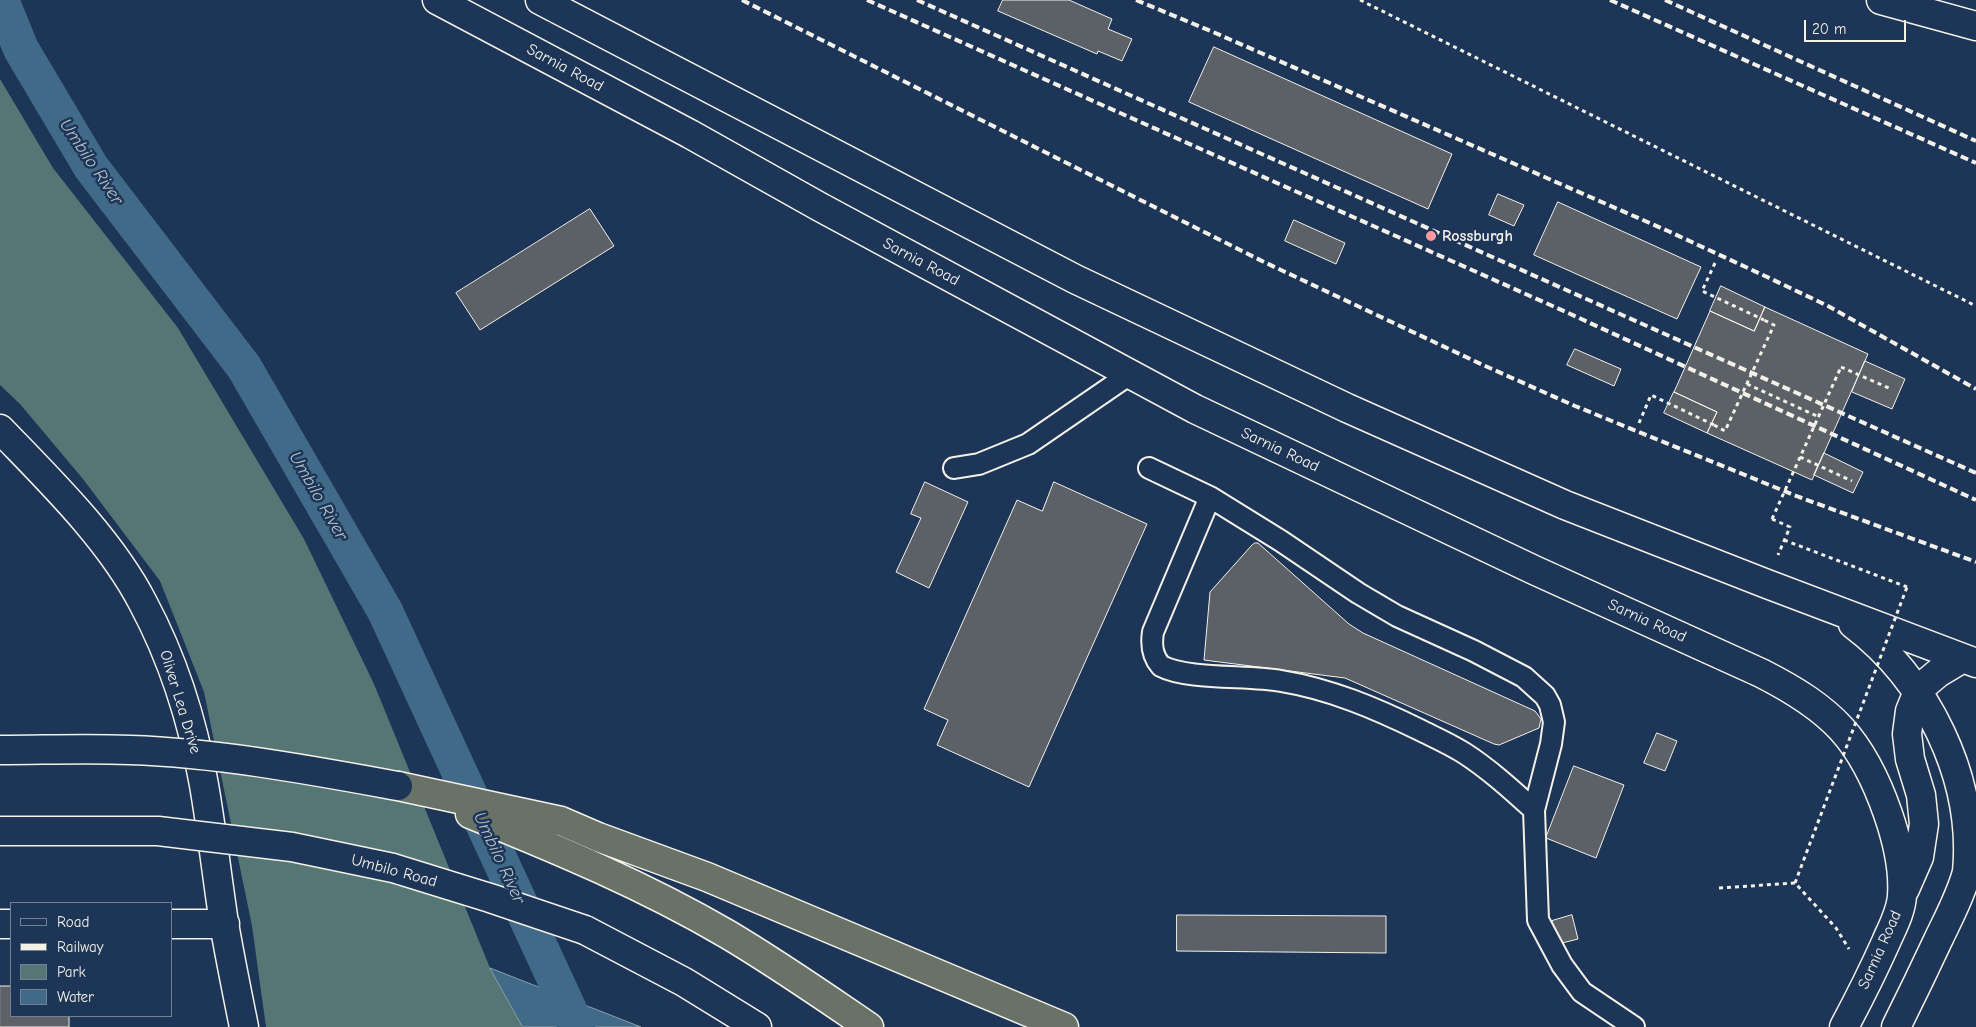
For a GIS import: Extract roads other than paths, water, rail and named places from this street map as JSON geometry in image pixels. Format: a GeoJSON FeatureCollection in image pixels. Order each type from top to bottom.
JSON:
{"type":"FeatureCollection","features":[{"type":"Feature","properties":{"kind":"highway"},"geometry":{"type":"LineString","coordinates":[[398,786],[561,821],[598,837],[707,877],[1064,1027]]}},
{"type":"Feature","properties":{"kind":"highway"},"geometry":{"type":"LineString","coordinates":[[398,786],[564,851],[686,912],[779,965],[869,1027]]}},
{"type":"Feature","properties":{"kind":"main road","name":"Sarnia Road"},"geometry":{"type":"LineString","coordinates":[[437,0],[690,134],[820,207],[1195,409],[1534,570],[1762,673],[1820,708],[1840,726],[1859,750],[1874,778],[1893,828],[1900,854],[1902,897],[1896,919],[1869,980],[1844,1027]]}},
{"type":"Feature","properties":{"kind":"main road"},"geometry":{"type":"LineString","coordinates":[[540,0],[1075,279],[1347,408],[1565,505],[1969,660]]}},
{"type":"Feature","properties":{"kind":"main road"},"geometry":{"type":"LineString","coordinates":[[1881,0],[1976,26]]}},
{"type":"Feature","properties":{"kind":"main road","name":"Oliver Lea Drive"},"geometry":{"type":"LineString","coordinates":[[0,428],[75,509],[119,564],[143,602],[165,649],[187,718],[203,784],[224,924],[244,1027]]}},
{"type":"Feature","properties":{"kind":"main road"},"geometry":{"type":"LineString","coordinates":[[1832,608],[1869,636],[1898,663],[1919,689],[1939,719],[1964,779],[1970,807],[1971,838],[1967,872],[1953,909],[1896,1027]]}},
{"type":"Feature","properties":{"kind":"main road"},"geometry":{"type":"LineString","coordinates":[[1902,897],[1919,857],[1924,824],[1921,795],[1910,759],[1907,734],[1910,710],[1919,689],[1938,673],[1969,660]]}},
{"type":"Feature","properties":{"kind":"main road"},"geometry":{"type":"LineString","coordinates":[[0,750],[130,750],[203,755],[277,764],[398,786]]}},
{"type":"Feature","properties":{"kind":"main road","name":"Umbilo Road"},"geometry":{"type":"LineString","coordinates":[[0,831],[158,831],[292,847],[393,868],[585,930],[684,982],[757,1027]]}},
{"type":"Feature","properties":{"kind":"main road"},"geometry":{"type":"LineString","coordinates":[[172,924],[224,924]]}},
{"type":"Feature","properties":{"kind":"lane"},"geometry":{"type":"LineString","coordinates":[[954,468],[979,464],[1028,444],[1130,374]]}},
{"type":"Feature","properties":{"kind":"lane"},"geometry":{"type":"LineString","coordinates":[[1150,468],[1210,497],[1282,541],[1358,593],[1397,616],[1474,651],[1524,677],[1536,686],[1550,705],[1554,722],[1551,744],[1534,810],[1538,920],[1562,965],[1582,992],[1634,1027]]}},
{"type":"Feature","properties":{"kind":"lane"},"geometry":{"type":"LineString","coordinates":[[1210,497],[1153,632],[1154,655],[1161,666],[1183,673],[1278,680],[1307,685],[1340,695],[1395,718],[1464,753],[1490,771],[1534,810]]}},
{"type":"Feature","properties":{"kind":"water"},"geometry":{"type":"Polygon","coordinates":[[[490,968],[641,1027],[523,1027],[490,968]]]}},
{"type":"Feature","properties":{"kind":"waterway","name":"Umbilo River"},"geometry":{"type":"LineString","coordinates":[[1,0],[21,49],[91,167],[244,367],[385,611],[577,1027]]}},
{"type":"Feature","properties":{"kind":"railway"},"geometry":{"type":"LineString","coordinates":[[742,0],[1264,262],[1483,365],[1575,406],[1799,497],[1976,562]]}},
{"type":"Feature","properties":{"kind":"railway"},"geometry":{"type":"LineString","coordinates":[[867,0],[1566,312],[1976,500]]}},
{"type":"Feature","properties":{"kind":"railway"},"geometry":{"type":"LineString","coordinates":[[917,0],[1976,473]]}},
{"type":"Feature","properties":{"kind":"railway"},"geometry":{"type":"LineString","coordinates":[[1136,0],[1668,231],[1828,306],[1976,389]]}},
{"type":"Feature","properties":{"kind":"railway"},"geometry":{"type":"LineString","coordinates":[[1610,0],[1976,163]]}},
{"type":"Feature","properties":{"kind":"railway"},"geometry":{"type":"LineString","coordinates":[[1665,0],[1976,141]]}},
{"type":"Feature","properties":{"kind":"place","name":"Rossburgh"},"geometry":{"type":"Point","coordinates":[1431,236]}}]}
